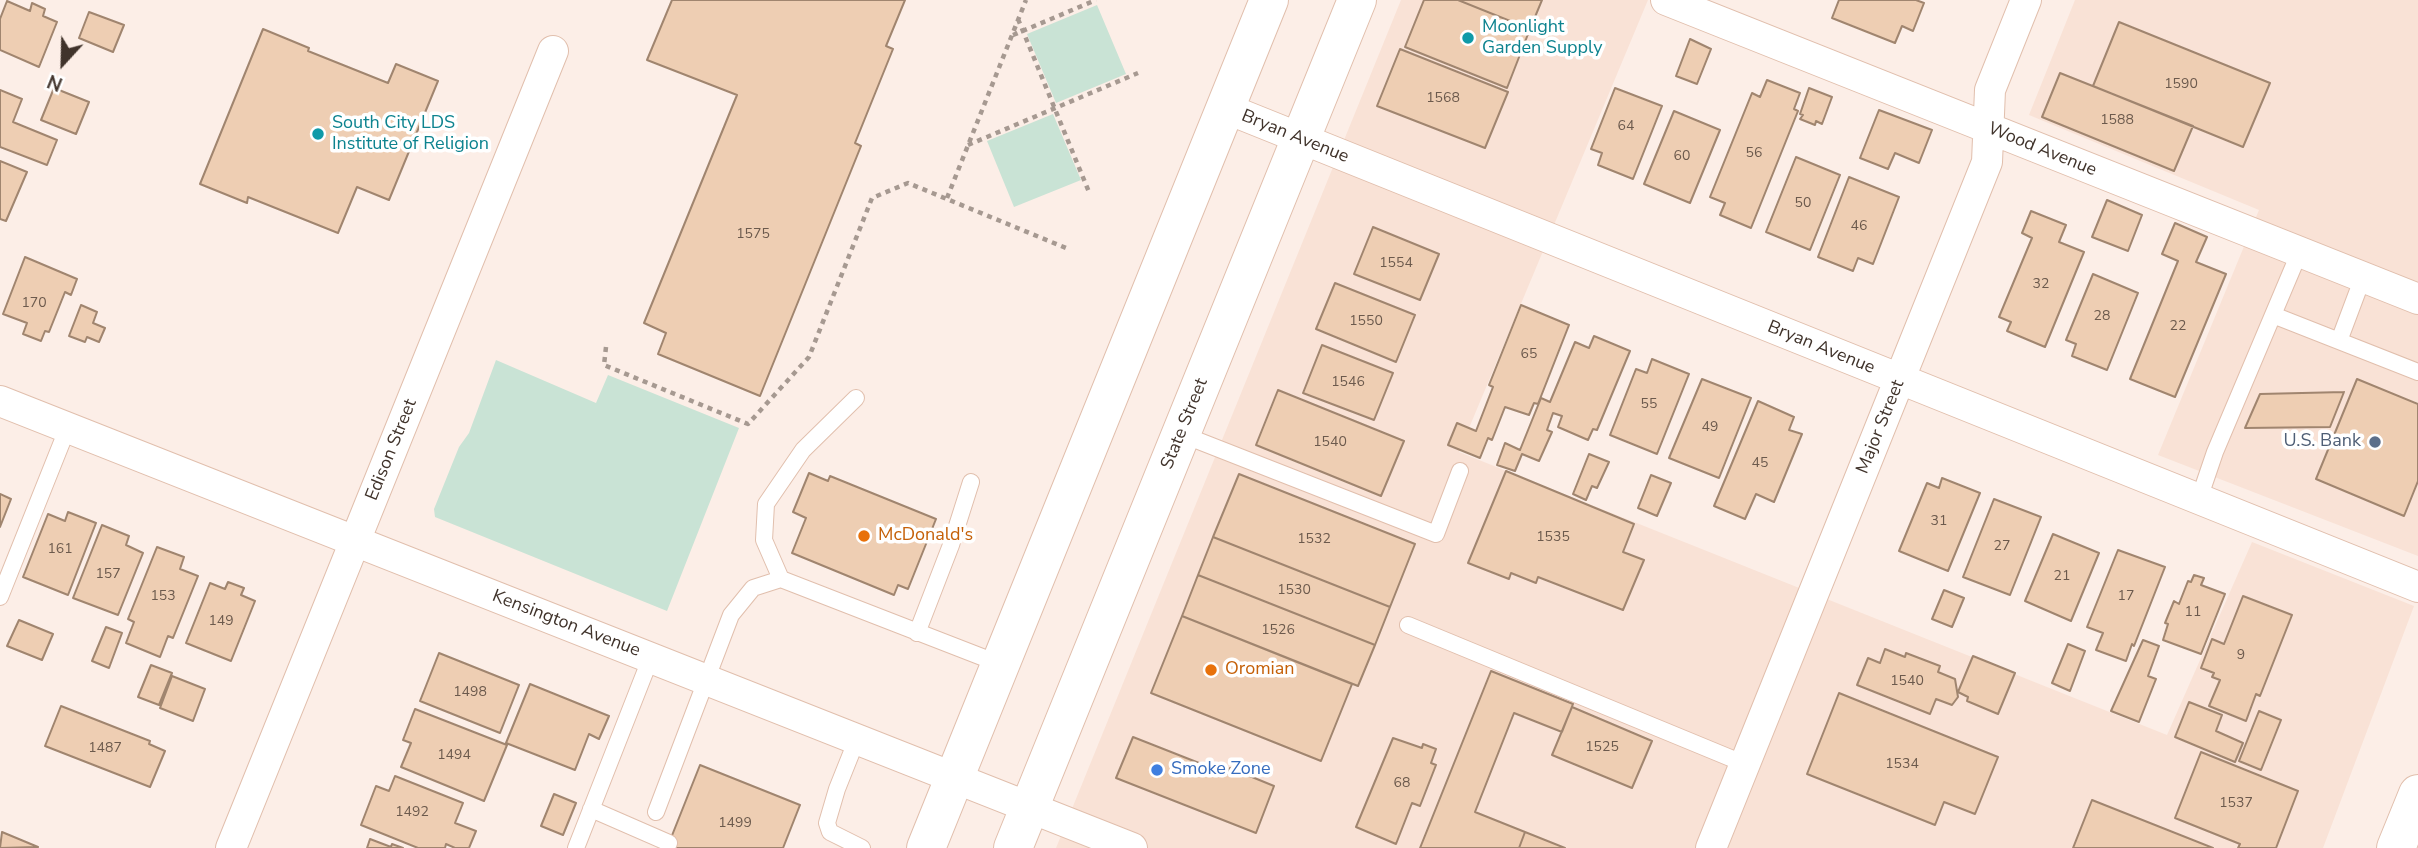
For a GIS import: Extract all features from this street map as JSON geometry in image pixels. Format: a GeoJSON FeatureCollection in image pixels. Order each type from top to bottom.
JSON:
{"type":"FeatureCollection","features":[{"type":"Feature","properties":{"kind":"main road"},"geometry":{"type":"LineString","coordinates":[[926,848],[1269,0]]}},
{"type":"Feature","properties":{"kind":"main road","name":"State Street"},"geometry":{"type":"LineString","coordinates":[[1013,848],[1357,0]]}},
{"type":"Feature","properties":{"kind":"main road"},"geometry":{"type":"LineString","coordinates":[[2396,848],[2418,794]]}},
{"type":"Feature","properties":{"kind":"street","name":"Wood Avenue"},"geometry":{"type":"LineString","coordinates":[[1666,0],[2418,299]]}},
{"type":"Feature","properties":{"kind":"street","name":"Major Street"},"geometry":{"type":"LineString","coordinates":[[1711,848],[1987,162],[1990,90],[2026,0]]}},
{"type":"Feature","properties":{"kind":"street","name":"Edison Street"},"geometry":{"type":"LineString","coordinates":[[231,848],[553,51]]}},
{"type":"Feature","properties":{"kind":"street","name":"Bryan Avenue"},"geometry":{"type":"LineString","coordinates":[[1225,108],[2418,587]]}},
{"type":"Feature","properties":{"kind":"street","name":"Kensington Avenue"},"geometry":{"type":"LineString","coordinates":[[0,401],[1132,848]]}},
{"type":"Feature","properties":{"kind":"lane"},"geometry":{"type":"LineString","coordinates":[[2199,499],[2215,452],[2300,251]]}},
{"type":"Feature","properties":{"kind":"lane"},"geometry":{"type":"LineString","coordinates":[[2339,341],[2363,277]]}},
{"type":"Feature","properties":{"kind":"lane"},"geometry":{"type":"LineString","coordinates":[[2273,316],[2418,372]]}},
{"type":"Feature","properties":{"kind":"lane"},"geometry":{"type":"LineString","coordinates":[[781,579],[764,540],[766,504],[803,450],[856,398]]}},
{"type":"Feature","properties":{"kind":"lane"},"geometry":{"type":"LineString","coordinates":[[0,597],[68,428]]}},
{"type":"Feature","properties":{"kind":"lane"},"geometry":{"type":"LineString","coordinates":[[1181,434],[1436,534],[1460,471]]}},
{"type":"Feature","properties":{"kind":"lane"},"geometry":{"type":"LineString","coordinates":[[917,633],[951,545],[971,482]]}},
{"type":"Feature","properties":{"kind":"lane"},"geometry":{"type":"LineString","coordinates":[[656,812],[731,615],[754,588],[781,579],[1000,664]]}},
{"type":"Feature","properties":{"kind":"lane"},"geometry":{"type":"LineString","coordinates":[[1408,625],[1745,764]]}},
{"type":"Feature","properties":{"kind":"lane"},"geometry":{"type":"LineString","coordinates":[[576,848],[651,657]]}},
{"type":"Feature","properties":{"kind":"lane"},"geometry":{"type":"LineString","coordinates":[[857,738],[836,789],[827,823],[830,832],[862,848]]}},
{"type":"Feature","properties":{"kind":"lane"},"geometry":{"type":"LineString","coordinates":[[591,809],[669,843]]}},
{"type":"Feature","properties":{"kind":"path"},"geometry":{"type":"LineString","coordinates":[[947,198],[1026,0]]}},
{"type":"Feature","properties":{"kind":"path"},"geometry":{"type":"LineString","coordinates":[[1012,35],[1096,0]]}},
{"type":"Feature","properties":{"kind":"path"},"geometry":{"type":"LineString","coordinates":[[1018,19],[1089,192]]}},
{"type":"Feature","properties":{"kind":"path"},"geometry":{"type":"LineString","coordinates":[[968,145],[1138,73]]}},
{"type":"Feature","properties":{"kind":"path"},"geometry":{"type":"LineString","coordinates":[[606,347],[604,365],[748,424],[809,357],[872,198],[908,183],[1066,247]]}},
{"type":"Feature","properties":{"kind":"shaded area"},"geometry":{"type":"Polygon","coordinates":[[[1401,0],[1648,0],[1459,452],[2167,735],[2252,542],[2414,606],[2323,848],[1056,848],[1401,0]]]}},
{"type":"Feature","properties":{"kind":"shaded area"},"geometry":{"type":"Polygon","coordinates":[[[2075,0],[2418,0],[2418,556],[2158,455],[2259,210],[2029,115],[2075,0]]]}},
{"type":"Feature","properties":{"kind":"green space"},"geometry":{"type":"Polygon","coordinates":[[[1097,5],[1126,74],[1056,103],[1027,34],[1097,5]]]}},
{"type":"Feature","properties":{"kind":"green space"},"geometry":{"type":"Polygon","coordinates":[[[1053,114],[1081,180],[1014,207],[987,141],[1053,114]]]}},
{"type":"Feature","properties":{"kind":"green space"},"geometry":{"type":"Polygon","coordinates":[[[496,360],[596,403],[608,375],[739,428],[667,611],[435,517],[434,509],[459,447],[469,433],[496,360]]]}},
{"type":"Feature","properties":{"kind":"building"},"geometry":{"type":"Polygon","coordinates":[[[672,0],[905,0],[886,46],[893,49],[855,143],[861,146],[760,396],[658,354],[666,333],[644,323],[737,95],[647,60],[672,0]]]}},
{"type":"Feature","properties":{"kind":"building","name":"Moonlight Garden Supply"},"geometry":{"type":"Polygon","coordinates":[[[1424,0],[1458,0],[1530,29],[1507,88],[1405,47],[1424,0]]]}},
{"type":"Feature","properties":{"kind":"building"},"geometry":{"type":"Polygon","coordinates":[[[1458,0],[1542,0],[1530,29],[1458,0]]]}},
{"type":"Feature","properties":{"kind":"building"},"geometry":{"type":"Polygon","coordinates":[[[1839,0],[1916,0],[1924,3],[1913,31],[1902,26],[1895,43],[1832,18],[1839,0]]]}},
{"type":"Feature","properties":{"kind":"building"},"geometry":{"type":"Polygon","coordinates":[[[7,1],[30,11],[32,3],[45,9],[43,16],[57,22],[39,67],[0,50],[0,19],[7,1]]]}},
{"type":"Feature","properties":{"kind":"building"},"geometry":{"type":"Polygon","coordinates":[[[89,12],[124,25],[113,52],[79,38],[89,12]]]}},
{"type":"Feature","properties":{"kind":"building"},"geometry":{"type":"Polygon","coordinates":[[[2119,22],[2270,83],[2243,147],[2093,86],[2119,22]]]}},
{"type":"Feature","properties":{"kind":"building","name":"South City LDS Institute of Religion"},"geometry":{"type":"Polygon","coordinates":[[[263,29],[309,48],[308,51],[388,83],[396,64],[438,81],[389,200],[357,187],[338,233],[248,197],[247,203],[200,184],[263,29]]]}},
{"type":"Feature","properties":{"kind":"building"},"geometry":{"type":"Polygon","coordinates":[[[1690,39],[1711,49],[1697,84],[1676,76],[1690,39]]]}},
{"type":"Feature","properties":{"kind":"building"},"geometry":{"type":"Polygon","coordinates":[[[1400,49],[1508,92],[1485,148],[1377,106],[1400,49]]]}},
{"type":"Feature","properties":{"kind":"building"},"geometry":{"type":"Polygon","coordinates":[[[2060,73],[2193,126],[2174,171],[2042,117],[2060,73]]]}},
{"type":"Feature","properties":{"kind":"building"},"geometry":{"type":"Polygon","coordinates":[[[1767,80],[1800,93],[1794,109],[1798,111],[1751,228],[1720,215],[1725,203],[1710,197],[1752,93],[1760,97],[1767,80]]]}},
{"type":"Feature","properties":{"kind":"building"},"geometry":{"type":"Polygon","coordinates":[[[54,88],[89,102],[76,134],[41,120],[54,88]]]}},
{"type":"Feature","properties":{"kind":"building"},"geometry":{"type":"Polygon","coordinates":[[[1615,88],[1662,106],[1633,179],[1598,165],[1602,153],[1591,149],[1615,88]]]}},
{"type":"Feature","properties":{"kind":"building"},"geometry":{"type":"Polygon","coordinates":[[[1809,88],[1832,97],[1822,124],[1816,121],[1815,125],[1800,119],[1809,88]]]}},
{"type":"Feature","properties":{"kind":"building"},"geometry":{"type":"Polygon","coordinates":[[[0,90],[22,99],[13,122],[57,140],[47,165],[0,147],[0,90]]]}},
{"type":"Feature","properties":{"kind":"building"},"geometry":{"type":"Polygon","coordinates":[[[1879,110],[1932,130],[1919,163],[1895,153],[1888,169],[1860,158],[1879,110]]]}},
{"type":"Feature","properties":{"kind":"building"},"geometry":{"type":"Polygon","coordinates":[[[1674,111],[1720,130],[1690,203],[1644,184],[1674,111]]]}},
{"type":"Feature","properties":{"kind":"building"},"geometry":{"type":"Polygon","coordinates":[[[1796,157],[1840,175],[1810,250],[1766,232],[1796,157]]]}},
{"type":"Feature","properties":{"kind":"building"},"geometry":{"type":"Polygon","coordinates":[[[0,161],[27,172],[6,221],[0,219],[0,161]]]}},
{"type":"Feature","properties":{"kind":"building"},"geometry":{"type":"Polygon","coordinates":[[[1849,177],[1899,197],[1873,264],[1858,258],[1853,271],[1818,257],[1849,177]]]}},
{"type":"Feature","properties":{"kind":"building"},"geometry":{"type":"Polygon","coordinates":[[[2107,200],[2142,215],[2128,251],[2092,237],[2107,200]]]}},
{"type":"Feature","properties":{"kind":"building"},"geometry":{"type":"Polygon","coordinates":[[[2031,211],[2066,225],[2059,242],[2084,252],[2045,347],[2007,331],[2011,322],[1999,317],[2032,238],[2022,233],[2031,211]]]}},
{"type":"Feature","properties":{"kind":"building"},"geometry":{"type":"Polygon","coordinates":[[[2175,223],[2207,237],[2196,262],[2226,274],[2175,397],[2130,379],[2178,261],[2162,254],[2175,223]]]}},
{"type":"Feature","properties":{"kind":"building"},"geometry":{"type":"Polygon","coordinates":[[[1373,227],[1439,254],[1420,300],[1354,274],[1373,227]]]}},
{"type":"Feature","properties":{"kind":"building"},"geometry":{"type":"Polygon","coordinates":[[[25,257],[77,279],[71,295],[65,292],[49,332],[45,331],[41,341],[23,334],[27,323],[3,314],[25,257]]]}},
{"type":"Feature","properties":{"kind":"building"},"geometry":{"type":"Polygon","coordinates":[[[2093,274],[2138,293],[2107,370],[2072,356],[2076,344],[2066,340],[2093,274]]]}},
{"type":"Feature","properties":{"kind":"building"},"geometry":{"type":"Polygon","coordinates":[[[1335,283],[1415,315],[1396,362],[1316,329],[1335,283]]]}},
{"type":"Feature","properties":{"kind":"building"},"geometry":{"type":"Polygon","coordinates":[[[81,305],[97,312],[93,323],[105,328],[99,342],[87,337],[85,342],[69,336],[81,305]]]}},
{"type":"Feature","properties":{"kind":"building"},"geometry":{"type":"Polygon","coordinates":[[[1521,305],[1569,325],[1538,404],[1534,403],[1529,415],[1505,407],[1492,440],[1488,438],[1480,458],[1448,445],[1457,423],[1476,431],[1493,387],[1489,385],[1521,305]]]}},
{"type":"Feature","properties":{"kind":"building"},"geometry":{"type":"Polygon","coordinates":[[[1594,336],[1630,351],[1597,430],[1593,429],[1588,440],[1558,427],[1562,416],[1553,413],[1547,430],[1552,432],[1539,461],[1522,454],[1515,471],[1497,465],[1505,443],[1520,450],[1541,398],[1550,402],[1575,342],[1589,348],[1594,336]]]}},
{"type":"Feature","properties":{"kind":"building"},"geometry":{"type":"Polygon","coordinates":[[[1322,345],[1393,373],[1374,420],[1303,393],[1322,345]]]}},
{"type":"Feature","properties":{"kind":"building"},"geometry":{"type":"Polygon","coordinates":[[[1652,359],[1689,374],[1657,454],[1610,435],[1636,369],[1647,373],[1652,359]]]}},
{"type":"Feature","properties":{"kind":"building"},"geometry":{"type":"Polygon","coordinates":[[[1702,379],[1751,398],[1719,478],[1669,458],[1702,379]]]}},
{"type":"Feature","properties":{"kind":"building","name":"U.S. Bank"},"geometry":{"type":"Polygon","coordinates":[[[2357,379],[2418,404],[2418,481],[2404,516],[2316,479],[2357,379]]]}},
{"type":"Feature","properties":{"kind":"building"},"geometry":{"type":"Polygon","coordinates":[[[1278,390],[1404,441],[1381,496],[1256,445],[1278,390]]]}},
{"type":"Feature","properties":{"kind":"building"},"geometry":{"type":"Polygon","coordinates":[[[2344,392],[2330,427],[2245,428],[2260,394],[2344,392]]]}},
{"type":"Feature","properties":{"kind":"building"},"geometry":{"type":"Polygon","coordinates":[[[1758,401],[1794,417],[1789,430],[1802,434],[1774,502],[1756,494],[1745,519],[1714,506],[1758,401]]]}},
{"type":"Feature","properties":{"kind":"building"},"geometry":{"type":"Polygon","coordinates":[[[1589,454],[1609,462],[1597,488],[1592,486],[1586,500],[1573,494],[1589,454]]]}},
{"type":"Feature","properties":{"kind":"building"},"geometry":{"type":"Polygon","coordinates":[[[1506,471],[1634,524],[1623,552],[1644,560],[1623,610],[1538,577],[1536,583],[1511,573],[1509,579],[1468,563],[1506,471]]]}},
{"type":"Feature","properties":{"kind":"building","name":"McDonald's"},"geometry":{"type":"Polygon","coordinates":[[[809,473],[828,481],[830,476],[936,519],[908,589],[898,585],[894,595],[792,553],[806,518],[793,512],[809,473]]]}},
{"type":"Feature","properties":{"kind":"building"},"geometry":{"type":"Polygon","coordinates":[[[1239,474],[1415,544],[1390,607],[1213,537],[1239,474]]]}},
{"type":"Feature","properties":{"kind":"building"},"geometry":{"type":"Polygon","coordinates":[[[1651,475],[1671,483],[1657,516],[1638,508],[1651,475]]]}},
{"type":"Feature","properties":{"kind":"building"},"geometry":{"type":"Polygon","coordinates":[[[1942,478],[1980,493],[1948,571],[1899,551],[1927,483],[1939,488],[1942,478]]]}},
{"type":"Feature","properties":{"kind":"building"},"geometry":{"type":"Polygon","coordinates":[[[0,494],[11,499],[0,527],[0,494]]]}},
{"type":"Feature","properties":{"kind":"building"},"geometry":{"type":"Polygon","coordinates":[[[1994,499],[2041,517],[2010,595],[1963,577],[1994,499]]]}},
{"type":"Feature","properties":{"kind":"building"},"geometry":{"type":"Polygon","coordinates":[[[68,512],[96,523],[68,595],[23,577],[48,514],[65,521],[68,512]]]}},
{"type":"Feature","properties":{"kind":"building"},"geometry":{"type":"Polygon","coordinates":[[[102,525],[129,536],[126,545],[143,553],[118,615],[73,598],[102,525]]]}},
{"type":"Feature","properties":{"kind":"building"},"geometry":{"type":"Polygon","coordinates":[[[2053,534],[2099,553],[2071,621],[2025,601],[2053,534]]]}},
{"type":"Feature","properties":{"kind":"building"},"geometry":{"type":"Polygon","coordinates":[[[1213,537],[1390,607],[1375,645],[1198,575],[1213,537]]]}},
{"type":"Feature","properties":{"kind":"building"},"geometry":{"type":"Polygon","coordinates":[[[157,547],[184,557],[180,569],[198,576],[173,638],[168,636],[160,657],[126,643],[134,622],[128,619],[157,547]]]}},
{"type":"Feature","properties":{"kind":"building"},"geometry":{"type":"Polygon","coordinates":[[[2118,550],[2165,567],[2126,661],[2096,650],[2103,633],[2087,627],[2118,550]]]}},
{"type":"Feature","properties":{"kind":"building"},"geometry":{"type":"Polygon","coordinates":[[[1198,575],[1375,645],[1358,686],[1182,616],[1198,575]]]}},
{"type":"Feature","properties":{"kind":"building"},"geometry":{"type":"Polygon","coordinates":[[[2194,575],[2204,578],[2201,585],[2225,594],[2201,654],[2163,640],[2168,624],[2165,623],[2174,601],[2179,604],[2188,581],[2191,582],[2194,575]]]}},
{"type":"Feature","properties":{"kind":"building"},"geometry":{"type":"Polygon","coordinates":[[[228,582],[244,588],[241,595],[255,601],[231,661],[186,643],[210,583],[225,589],[228,582]]]}},
{"type":"Feature","properties":{"kind":"building"},"geometry":{"type":"Polygon","coordinates":[[[1944,590],[1964,598],[1952,627],[1932,619],[1944,590]]]}},
{"type":"Feature","properties":{"kind":"building"},"geometry":{"type":"Polygon","coordinates":[[[2243,596],[2292,615],[2260,696],[2256,694],[2246,721],[2209,706],[2220,680],[2212,677],[2214,673],[2201,668],[2212,639],[2224,644],[2243,596]]]}},
{"type":"Feature","properties":{"kind":"building"},"geometry":{"type":"Polygon","coordinates":[[[1182,616],[1352,684],[1321,761],[1151,693],[1182,616]]]}},
{"type":"Feature","properties":{"kind":"building"},"geometry":{"type":"Polygon","coordinates":[[[19,620],[53,634],[42,660],[7,646],[19,620]]]}},
{"type":"Feature","properties":{"kind":"building"},"geometry":{"type":"Polygon","coordinates":[[[106,627],[122,633],[109,668],[92,661],[106,627]]]}},
{"type":"Feature","properties":{"kind":"building"},"geometry":{"type":"Polygon","coordinates":[[[2143,640],[2159,646],[2148,676],[2156,679],[2139,722],[2111,711],[2143,640]]]}},
{"type":"Feature","properties":{"kind":"building"},"geometry":{"type":"Polygon","coordinates":[[[2068,644],[2085,651],[2070,691],[2052,683],[2068,644]]]}},
{"type":"Feature","properties":{"kind":"building"},"geometry":{"type":"Polygon","coordinates":[[[1885,649],[1905,657],[1906,653],[1940,666],[1938,672],[1955,679],[1958,697],[1952,705],[1936,699],[1930,714],[1857,685],[1868,658],[1880,663],[1885,649]]]}},
{"type":"Feature","properties":{"kind":"building"},"geometry":{"type":"Polygon","coordinates":[[[439,653],[519,685],[500,733],[420,701],[439,653]]]}},
{"type":"Feature","properties":{"kind":"building"},"geometry":{"type":"Polygon","coordinates":[[[1973,656],[2015,673],[1998,714],[1967,701],[1968,697],[1958,692],[1973,656]]]}},
{"type":"Feature","properties":{"kind":"building"},"geometry":{"type":"Polygon","coordinates":[[[151,665],[172,673],[159,705],[138,697],[151,665]]]}},
{"type":"Feature","properties":{"kind":"building"},"geometry":{"type":"Polygon","coordinates":[[[1491,671],[1573,704],[1562,732],[1514,713],[1475,812],[1525,832],[1519,848],[1420,848],[1491,671]]]}},
{"type":"Feature","properties":{"kind":"building"},"geometry":{"type":"Polygon","coordinates":[[[172,676],[205,689],[193,721],[160,708],[172,676]]]}},
{"type":"Feature","properties":{"kind":"building"},"geometry":{"type":"Polygon","coordinates":[[[530,684],[609,716],[599,739],[589,734],[575,770],[506,743],[530,684]]]}},
{"type":"Feature","properties":{"kind":"building"},"geometry":{"type":"Polygon","coordinates":[[[1839,693],[1998,757],[1975,814],[1944,802],[1935,825],[1807,774],[1839,693]]]}},
{"type":"Feature","properties":{"kind":"building"},"geometry":{"type":"Polygon","coordinates":[[[2189,702],[2222,715],[2216,731],[2243,743],[2235,762],[2175,737],[2189,702]]]}},
{"type":"Feature","properties":{"kind":"building"},"geometry":{"type":"Polygon","coordinates":[[[61,706],[150,741],[149,744],[165,751],[150,787],[45,746],[61,706]]]}},
{"type":"Feature","properties":{"kind":"building"},"geometry":{"type":"Polygon","coordinates":[[[1572,707],[1652,741],[1632,788],[1552,755],[1572,707]]]}},
{"type":"Feature","properties":{"kind":"building"},"geometry":{"type":"Polygon","coordinates":[[[415,709],[507,745],[484,801],[401,767],[411,743],[403,740],[415,709]]]}},
{"type":"Feature","properties":{"kind":"building"},"geometry":{"type":"Polygon","coordinates":[[[2259,711],[2281,720],[2261,770],[2239,761],[2259,711]]]}},
{"type":"Feature","properties":{"kind":"building"},"geometry":{"type":"Polygon","coordinates":[[[1133,737],[1227,774],[1230,768],[1274,786],[1256,833],[1116,778],[1133,737]]]}},
{"type":"Feature","properties":{"kind":"building"},"geometry":{"type":"Polygon","coordinates":[[[1393,738],[1422,748],[1423,744],[1436,749],[1431,763],[1436,765],[1420,806],[1412,803],[1396,844],[1356,827],[1393,738]]]}},
{"type":"Feature","properties":{"kind":"building"},"geometry":{"type":"Polygon","coordinates":[[[2201,752],[2298,791],[2276,848],[2238,848],[2240,844],[2175,818],[2201,752]]]}},
{"type":"Feature","properties":{"kind":"building"},"geometry":{"type":"Polygon","coordinates":[[[700,765],[800,805],[783,848],[667,848],[700,765]]]}},
{"type":"Feature","properties":{"kind":"building"},"geometry":{"type":"Polygon","coordinates":[[[395,776],[463,803],[455,823],[476,831],[469,848],[455,848],[446,844],[445,848],[418,848],[361,825],[376,786],[389,791],[395,776]]]}},
{"type":"Feature","properties":{"kind":"building"},"geometry":{"type":"Polygon","coordinates":[[[554,794],[576,803],[563,835],[541,826],[554,794]]]}},
{"type":"Feature","properties":{"kind":"building"},"geometry":{"type":"Polygon","coordinates":[[[2092,800],[2213,848],[2073,848],[2092,800]]]}},
{"type":"Feature","properties":{"kind":"building"},"geometry":{"type":"Polygon","coordinates":[[[2,832],[38,847],[0,848],[2,832]]]}},
{"type":"Feature","properties":{"kind":"building"},"geometry":{"type":"Polygon","coordinates":[[[1525,832],[1565,848],[1519,848],[1525,832]]]}},
{"type":"Feature","properties":{"kind":"building"},"geometry":{"type":"Polygon","coordinates":[[[370,839],[391,847],[392,844],[403,848],[367,848],[370,839]]]}},
{"type":"Feature","properties":{"kind":"place","name":"Moonlight Garden Supply"},"geometry":{"type":"Point","coordinates":[1468,38]}},
{"type":"Feature","properties":{"kind":"place","name":"South City LDS Institute of Religion"},"geometry":{"type":"Point","coordinates":[318,134]}},
{"type":"Feature","properties":{"kind":"place","name":"U.S. Bank"},"geometry":{"type":"Point","coordinates":[2375,442]}},
{"type":"Feature","properties":{"kind":"place","name":"McDonald's"},"geometry":{"type":"Point","coordinates":[864,536]}},
{"type":"Feature","properties":{"kind":"place","name":"Oromian"},"geometry":{"type":"Point","coordinates":[1211,670]}},
{"type":"Feature","properties":{"kind":"place","name":"Smoke Zone"},"geometry":{"type":"Point","coordinates":[1157,770]}}]}
